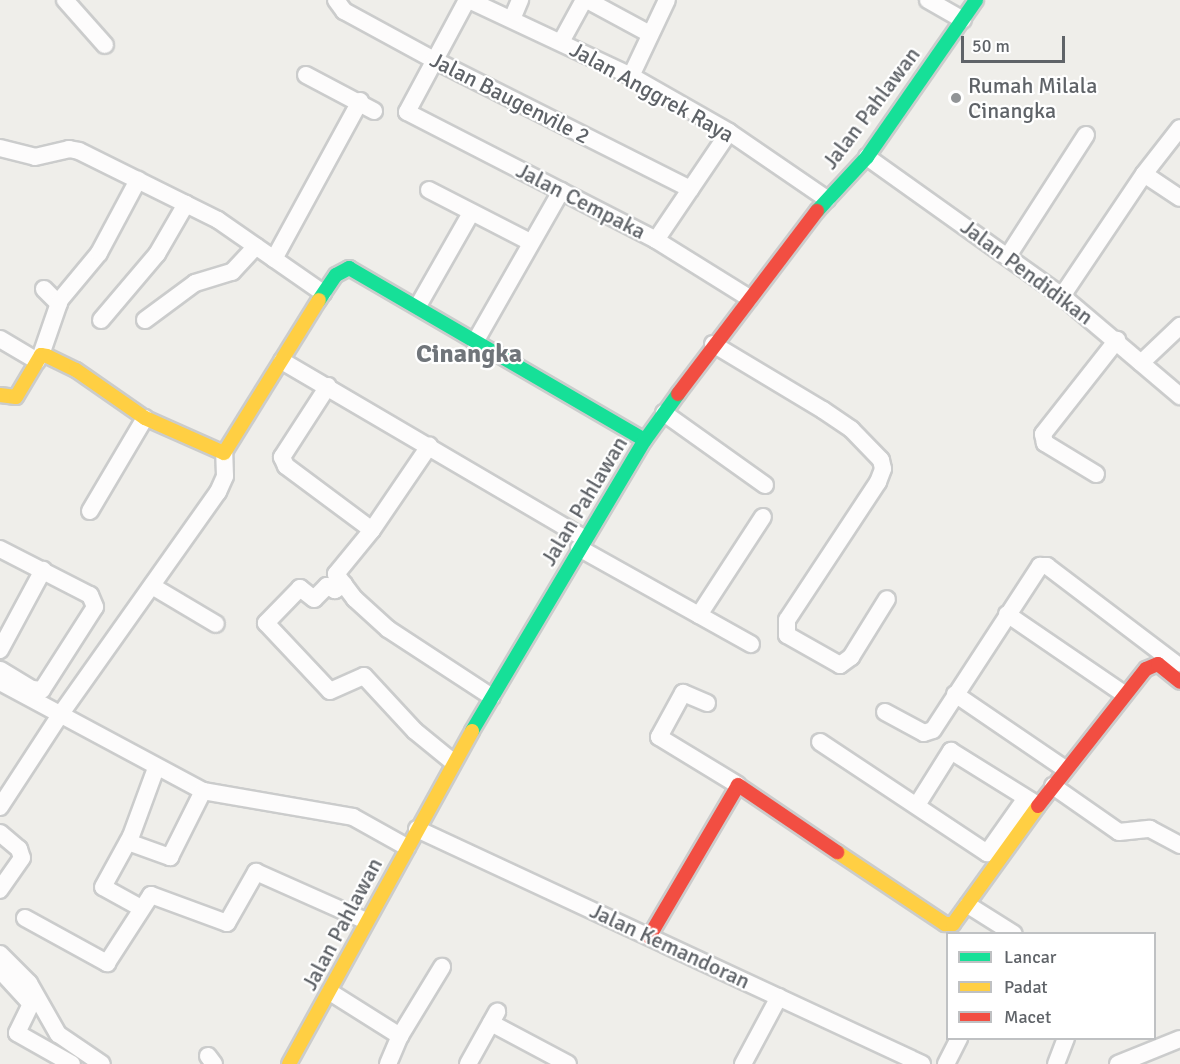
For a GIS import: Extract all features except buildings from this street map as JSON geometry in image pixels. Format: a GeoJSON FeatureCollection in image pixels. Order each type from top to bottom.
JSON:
{"type":"FeatureCollection","features":[{"type":"Feature","properties":{"kind":"street"},"geometry":{"type":"LineString","coordinates":[[65,0],[105,45]]}},
{"type":"Feature","properties":{"kind":"street","name":"Jalan Baugenvile 2"},"geometry":{"type":"LineString","coordinates":[[336,0],[344,11],[434,60],[690,189]]}},
{"type":"Feature","properties":{"kind":"street"},"geometry":{"type":"LineString","coordinates":[[434,60],[468,0]]}},
{"type":"Feature","properties":{"kind":"street","name":"Jalan Anggrek Raya"},"geometry":{"type":"LineString","coordinates":[[468,0],[631,76],[729,132],[827,199]]}},
{"type":"Feature","properties":{"kind":"street"},"geometry":{"type":"LineString","coordinates":[[512,19],[520,0]]}},
{"type":"Feature","properties":{"kind":"street"},"geometry":{"type":"LineString","coordinates":[[561,42],[586,0],[650,34]]}},
{"type":"Feature","properties":{"kind":"street"},"geometry":{"type":"LineString","coordinates":[[631,76],[667,0]]}},
{"type":"Feature","properties":{"kind":"street"},"geometry":{"type":"LineString","coordinates":[[928,0],[963,20]]}},
{"type":"Feature","properties":{"kind":"street","name":"Jalan Pahlawan"},"geometry":{"type":"LineString","coordinates":[[292,1063],[453,762],[645,440],[713,344],[827,199],[867,156],[976,0]]}},
{"type":"Feature","properties":{"kind":"street","name":"Jalan Cempaka"},"geometry":{"type":"LineString","coordinates":[[434,60],[407,112],[656,240],[749,298]]}},
{"type":"Feature","properties":{"kind":"street"},"geometry":{"type":"LineString","coordinates":[[306,75],[360,101],[374,111]]}},
{"type":"Feature","properties":{"kind":"street"},"geometry":{"type":"LineString","coordinates":[[274,259],[360,101]]}},
{"type":"Feature","properties":{"kind":"street"},"geometry":{"type":"LineString","coordinates":[[1062,296],[1144,174],[1180,128]]}},
{"type":"Feature","properties":{"kind":"street"},"geometry":{"type":"LineString","coordinates":[[656,240],[729,132]]}},
{"type":"Feature","properties":{"kind":"street"},"geometry":{"type":"LineString","coordinates":[[1008,256],[1086,135]]}},
{"type":"Feature","properties":{"kind":"street"},"geometry":{"type":"LineString","coordinates":[[0,148],[35,157],[69,149],[79,151],[186,204],[256,246],[323,293]]}},
{"type":"Feature","properties":{"kind":"street","name":"Jalan Pendidikan"},"geometry":{"type":"LineString","coordinates":[[867,156],[1062,296],[1117,340],[1180,396]]}},
{"type":"Feature","properties":{"kind":"street"},"geometry":{"type":"LineString","coordinates":[[1144,174],[1180,198]]}},
{"type":"Feature","properties":{"kind":"street"},"geometry":{"type":"LineString","coordinates":[[0,395],[12,398],[20,394],[39,358],[59,304],[99,253],[138,180]]}},
{"type":"Feature","properties":{"kind":"street"},"geometry":{"type":"LineString","coordinates":[[429,190],[530,242]]}},
{"type":"Feature","properties":{"kind":"street"},"geometry":{"type":"LineString","coordinates":[[476,342],[530,242],[561,191]]}},
{"type":"Feature","properties":{"kind":"street"},"geometry":{"type":"LineString","coordinates":[[101,320],[157,254],[186,204]]}},
{"type":"Feature","properties":{"kind":"street"},"geometry":{"type":"LineString","coordinates":[[418,306],[471,213]]}},
{"type":"Feature","properties":{"kind":"street"},"geometry":{"type":"LineString","coordinates":[[146,320],[195,283],[232,272],[256,246]]}},
{"type":"Feature","properties":{"kind":"street"},"geometry":{"type":"LineString","coordinates":[[0,807],[60,715],[218,492],[225,476],[224,453],[336,275],[349,268],[418,306],[645,440]]}},
{"type":"Feature","properties":{"kind":"street"},"geometry":{"type":"LineString","coordinates":[[44,289],[59,304]]}},
{"type":"Feature","properties":{"kind":"street"},"geometry":{"type":"LineString","coordinates":[[1141,363],[1180,326]]}},
{"type":"Feature","properties":{"kind":"street"},"geometry":{"type":"LineString","coordinates":[[0,339],[39,358],[76,370],[145,418],[224,453]]}},
{"type":"Feature","properties":{"kind":"street"},"geometry":{"type":"LineString","coordinates":[[1096,474],[1045,443],[1043,434],[1117,340]]}},
{"type":"Feature","properties":{"kind":"street"},"geometry":{"type":"LineString","coordinates":[[713,344],[851,429],[880,459],[883,469],[878,482],[787,620],[787,634],[840,665],[851,657],[887,599]]}},
{"type":"Feature","properties":{"kind":"street"},"geometry":{"type":"LineString","coordinates":[[282,361],[429,446],[699,615],[751,644]]}},
{"type":"Feature","properties":{"kind":"street"},"geometry":{"type":"LineString","coordinates":[[328,386],[282,457],[282,462],[372,530]]}},
{"type":"Feature","properties":{"kind":"street"},"geometry":{"type":"LineString","coordinates":[[664,413],[765,485]]}},
{"type":"Feature","properties":{"kind":"street"},"geometry":{"type":"LineString","coordinates":[[90,511],[145,418]]}},
{"type":"Feature","properties":{"kind":"street"},"geometry":{"type":"LineString","coordinates":[[429,446],[372,530],[337,570],[344,584],[388,629],[492,697]]}},
{"type":"Feature","properties":{"kind":"street"},"geometry":{"type":"LineString","coordinates":[[699,615],[763,517]]}},
{"type":"Feature","properties":{"kind":"street"},"geometry":{"type":"LineString","coordinates":[[0,549],[90,595],[95,607],[42,690],[32,689],[0,670]]}},
{"type":"Feature","properties":{"kind":"street"},"geometry":{"type":"LineString","coordinates":[[885,712],[924,733],[933,730],[1040,566],[1047,566],[1174,665],[1180,682]]}},
{"type":"Feature","properties":{"kind":"street"},"geometry":{"type":"LineString","coordinates":[[0,650],[43,570]]}},
{"type":"Feature","properties":{"kind":"street"},"geometry":{"type":"LineString","coordinates":[[344,584],[335,590],[327,586],[315,598],[300,588],[266,623],[330,691],[364,676],[415,730],[453,762]]}},
{"type":"Feature","properties":{"kind":"street"},"geometry":{"type":"LineString","coordinates":[[153,586],[216,624]]}},
{"type":"Feature","properties":{"kind":"street"},"geometry":{"type":"LineString","coordinates":[[1007,614],[1125,694]]}},
{"type":"Feature","properties":{"kind":"street"},"geometry":{"type":"LineString","coordinates":[[820,742],[987,853],[1032,802],[1053,786],[1151,664],[1174,665]]}},
{"type":"Feature","properties":{"kind":"street"},"geometry":{"type":"LineString","coordinates":[[0,682],[156,768],[203,791],[353,817],[407,847]]}},
{"type":"Feature","properties":{"kind":"street"},"geometry":{"type":"LineString","coordinates":[[707,704],[683,693],[659,737],[738,785],[949,926],[968,905],[1032,802]]}},
{"type":"Feature","properties":{"kind":"street"},"geometry":{"type":"LineString","coordinates":[[955,694],[1065,769]]}},
{"type":"Feature","properties":{"kind":"street"},"geometry":{"type":"LineString","coordinates":[[917,805],[951,751],[1032,802]]}},
{"type":"Feature","properties":{"kind":"street"},"geometry":{"type":"LineString","coordinates":[[141,908],[103,887],[128,842],[156,768]]}},
{"type":"Feature","properties":{"kind":"street"},"geometry":{"type":"LineString","coordinates":[[649,937],[738,785]]}},
{"type":"Feature","properties":{"kind":"street"},"geometry":{"type":"LineString","coordinates":[[1053,786],[1119,832],[1150,829],[1180,846]]}},
{"type":"Feature","properties":{"kind":"street"},"geometry":{"type":"LineString","coordinates":[[128,842],[170,856],[203,791]]}},
{"type":"Feature","properties":{"kind":"street","name":"Jalan Kemandoran"},"geometry":{"type":"LineString","coordinates":[[417,829],[922,1064]]}},
{"type":"Feature","properties":{"kind":"street"},"geometry":{"type":"LineString","coordinates":[[0,833],[19,849],[22,858],[0,890]]}},
{"type":"Feature","properties":{"kind":"street"},"geometry":{"type":"LineString","coordinates":[[25,918],[107,963],[146,898],[156,894],[227,923],[256,872],[366,921]]}},
{"type":"Feature","properties":{"kind":"street"},"geometry":{"type":"LineString","coordinates":[[968,905],[1012,932]]}},
{"type":"Feature","properties":{"kind":"street"},"geometry":{"type":"LineString","coordinates":[[0,954],[29,983],[58,1034],[102,1064]]}},
{"type":"Feature","properties":{"kind":"street"},"geometry":{"type":"LineString","coordinates":[[388,1064],[400,1036],[442,967]]}},
{"type":"Feature","properties":{"kind":"street"},"geometry":{"type":"LineString","coordinates":[[0,970],[30,1004],[17,1033],[72,1064]]}},
{"type":"Feature","properties":{"kind":"street"},"geometry":{"type":"LineString","coordinates":[[330,992],[400,1036]]}},
{"type":"Feature","properties":{"kind":"street"},"geometry":{"type":"LineString","coordinates":[[743,1064],[780,997]]}},
{"type":"Feature","properties":{"kind":"street"},"geometry":{"type":"LineString","coordinates":[[468,1064],[494,1017],[568,1064]]}},
{"type":"Feature","properties":{"kind":"street"},"geometry":{"type":"LineString","coordinates":[[1118,1064],[1180,1039]]}},
{"type":"Feature","properties":{"kind":"street"},"geometry":{"type":"LineString","coordinates":[[946,1064],[958,1040]]}},
{"type":"Feature","properties":{"kind":"street"},"geometry":{"type":"LineString","coordinates":[[1056,1064],[1064,1040]]}},
{"type":"Feature","properties":{"kind":"traffic: fast"},"geometry":{"type":"LineString","coordinates":[[817,211],[867,157],[976,0]]}},
{"type":"Feature","properties":{"kind":"traffic: fast"},"geometry":{"type":"LineString","coordinates":[[319,300],[336,275],[349,268],[645,440]]}},
{"type":"Feature","properties":{"kind":"traffic: fast"},"geometry":{"type":"LineString","coordinates":[[472,731],[645,440],[678,394]]}},
{"type":"Feature","properties":{"kind":"traffic: slow"},"geometry":{"type":"LineString","coordinates":[[0,395],[16,397],[41,355],[47,356],[76,370],[145,418],[224,453],[319,300]]}},
{"type":"Feature","properties":{"kind":"traffic: slow"},"geometry":{"type":"LineString","coordinates":[[289,1064],[472,731]]}},
{"type":"Feature","properties":{"kind":"traffic: slow"},"geometry":{"type":"LineString","coordinates":[[837,852],[945,924],[953,924],[1038,806]]}},
{"type":"Feature","properties":{"kind":"traffic: jam"},"geometry":{"type":"LineString","coordinates":[[678,394],[817,211]]}},
{"type":"Feature","properties":{"kind":"traffic: jam"},"geometry":{"type":"LineString","coordinates":[[1038,806],[1146,669],[1158,664],[1180,682]]}},
{"type":"Feature","properties":{"kind":"traffic: jam"},"geometry":{"type":"LineString","coordinates":[[649,937],[738,785],[837,852]]}},
{"type":"Feature","properties":{"kind":"place","name":"Rumah Milala Cinangka"},"geometry":{"type":"Point","coordinates":[956,98]}},
{"type":"Feature","properties":{"kind":"district","name":"Cinangka"},"geometry":{"type":"Point","coordinates":[469,355]}}]}
